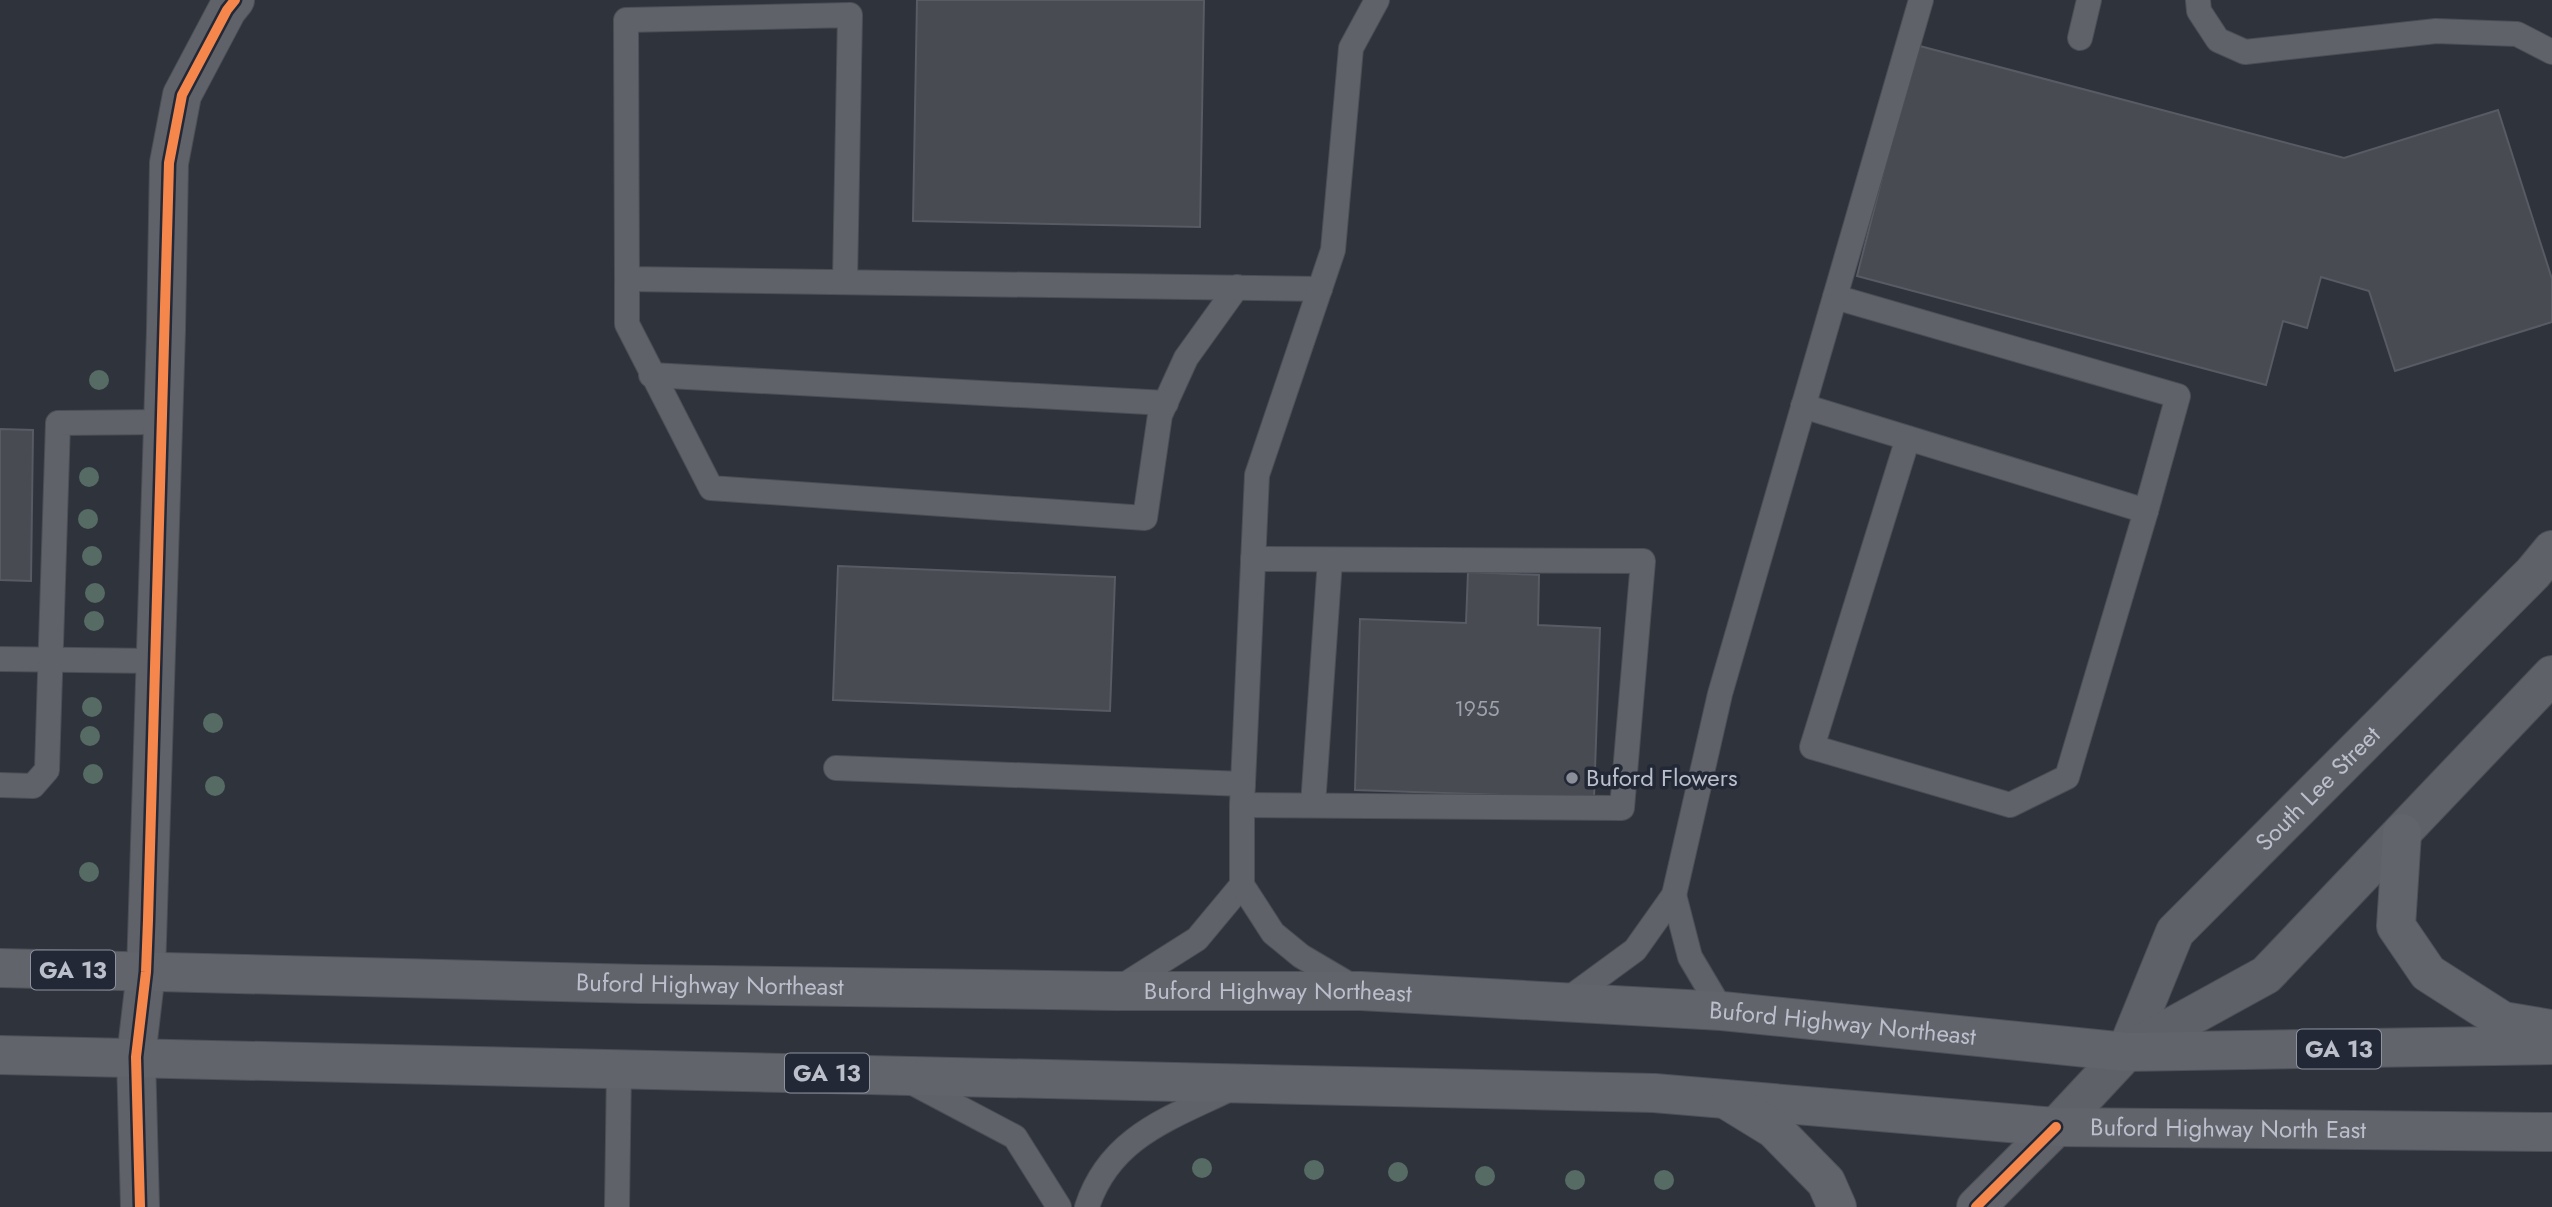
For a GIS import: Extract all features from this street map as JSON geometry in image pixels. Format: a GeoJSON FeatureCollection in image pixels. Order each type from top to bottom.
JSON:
{"type":"FeatureCollection","features":[{"type":"Feature","properties":{"kind":"main road","name":"South Lee Street"},"geometry":{"type":"LineString","coordinates":[[2126,1052],[2175,932],[2533,573],[2552,550]]}},
{"type":"Feature","properties":{"kind":"main road","name":"South Lee Street"},"geometry":{"type":"LineString","coordinates":[[2056,1127],[2126,1052],[2266,975],[2552,675]]}},
{"type":"Feature","properties":{"kind":"main road"},"geometry":{"type":"LineString","coordinates":[[2402,834],[2396,926],[2428,973],[2503,1021],[2552,1029]]}},
{"type":"Feature","properties":{"kind":"main road","name":"Buford Highway Northeast"},"geometry":{"type":"LineString","coordinates":[[0,968],[629,984],[1114,991],[1361,991],[1722,1011],[2126,1052],[2552,1045]]}},
{"type":"Feature","properties":{"kind":"main road","name":"GA 13"},"geometry":{"type":"LineString","coordinates":[[0,1055],[1242,1083]]}},
{"type":"Feature","properties":{"kind":"main road","name":"Buford Highway North East"},"geometry":{"type":"LineString","coordinates":[[1242,1083],[1654,1093],[2056,1127],[2552,1132]]}},
{"type":"Feature","properties":{"kind":"main road"},"geometry":{"type":"LineString","coordinates":[[1726,1099],[1774,1129],[1826,1182],[1837,1207]]}},
{"type":"Feature","properties":{"kind":"street"},"geometry":{"type":"LineString","coordinates":[[140,1207],[136,1057],[146,972],[169,163],[182,95],[227,10],[235,0]]}},
{"type":"Feature","properties":{"kind":"street","name":"South Lee Street"},"geometry":{"type":"LineString","coordinates":[[1976,1207],[2056,1127]]}},
{"type":"Feature","properties":{"kind":"lane"},"geometry":{"type":"LineString","coordinates":[[1361,991],[1300,956],[1273,933],[1242,885],[1243,794],[1257,475],[1333,250],[1351,48],[1377,0]]}},
{"type":"Feature","properties":{"kind":"lane"},"geometry":{"type":"LineString","coordinates":[[1564,1002],[1635,950],[1674,895],[1720,694],[1921,0]]}},
{"type":"Feature","properties":{"kind":"lane"},"geometry":{"type":"LineString","coordinates":[[2080,38],[2089,0]]}},
{"type":"Feature","properties":{"kind":"lane"},"geometry":{"type":"LineString","coordinates":[[2199,0],[2199,11],[2218,40],[2245,51],[2436,31],[2517,34],[2552,52]]}},
{"type":"Feature","properties":{"kind":"lane"},"geometry":{"type":"LineString","coordinates":[[845,281],[850,15],[626,20],[627,324],[711,488],[1145,518],[1160,415],[1186,358],[1237,287]]}},
{"type":"Feature","properties":{"kind":"lane"},"geometry":{"type":"LineString","coordinates":[[627,279],[1320,289]]}},
{"type":"Feature","properties":{"kind":"lane"},"geometry":{"type":"LineString","coordinates":[[1835,297],[2178,396],[2067,777],[2010,805],[1812,747],[1908,438]]}},
{"type":"Feature","properties":{"kind":"lane"},"geometry":{"type":"LineString","coordinates":[[651,374],[1166,403]]}},
{"type":"Feature","properties":{"kind":"lane"},"geometry":{"type":"LineString","coordinates":[[1803,406],[2146,511]]}},
{"type":"Feature","properties":{"kind":"lane"},"geometry":{"type":"LineString","coordinates":[[0,785],[33,786],[47,770],[58,423],[163,422]]}},
{"type":"Feature","properties":{"kind":"lane"},"geometry":{"type":"LineString","coordinates":[[835,768],[1243,794],[1313,805],[1622,808],[1643,561],[1253,559]]}},
{"type":"Feature","properties":{"kind":"lane"},"geometry":{"type":"LineString","coordinates":[[1313,805],[1330,560]]}},
{"type":"Feature","properties":{"kind":"lane"},"geometry":{"type":"LineString","coordinates":[[0,659],[156,662]]}},
{"type":"Feature","properties":{"kind":"lane"},"geometry":{"type":"LineString","coordinates":[[1114,991],[1197,939],[1242,885]]}},
{"type":"Feature","properties":{"kind":"lane"},"geometry":{"type":"LineString","coordinates":[[1674,895],[1690,957],[1722,1011]]}},
{"type":"Feature","properties":{"kind":"lane"},"geometry":{"type":"LineString","coordinates":[[617,1207],[619,1068]]}},
{"type":"Feature","properties":{"kind":"lane"},"geometry":{"type":"LineString","coordinates":[[897,1075],[1015,1137],[1059,1207]]}},
{"type":"Feature","properties":{"kind":"lane"},"geometry":{"type":"LineString","coordinates":[[1087,1207],[1093,1189],[1109,1163],[1137,1135],[1242,1083]]}},
{"type":"Feature","properties":{"kind":"building"},"geometry":{"type":"Polygon","coordinates":[[[917,0],[1204,0],[1200,227],[913,221],[917,0]]]}},
{"type":"Feature","properties":{"kind":"building"},"geometry":{"type":"Polygon","coordinates":[[[1916,45],[2344,158],[2498,110],[2552,279],[2552,322],[2395,371],[2369,291],[2321,277],[2307,328],[2283,321],[2266,385],[1857,276],[1916,45]]]}},
{"type":"Feature","properties":{"kind":"building"},"geometry":{"type":"Polygon","coordinates":[[[0,429],[33,430],[31,581],[0,580],[0,429]]]}},
{"type":"Feature","properties":{"kind":"building"},"geometry":{"type":"Polygon","coordinates":[[[838,566],[1115,577],[1110,711],[833,700],[838,566]]]}},
{"type":"Feature","properties":{"kind":"building"},"geometry":{"type":"Polygon","coordinates":[[[1468,572],[1539,575],[1538,625],[1600,628],[1594,798],[1355,790],[1360,619],[1466,623],[1468,572]]]}},
{"type":"Feature","properties":{"kind":"cycle path"},"geometry":{"type":"LineString","coordinates":[[140,1207],[136,1057],[146,972],[148,920],[169,163],[182,95],[227,10],[235,0]]}},
{"type":"Feature","properties":{"kind":"cycle path"},"geometry":{"type":"LineString","coordinates":[[1976,1207],[2056,1127]]}},
{"type":"Feature","properties":{"kind":"place","name":"Buford Flowers"},"geometry":{"type":"Point","coordinates":[1572,778]}}]}
